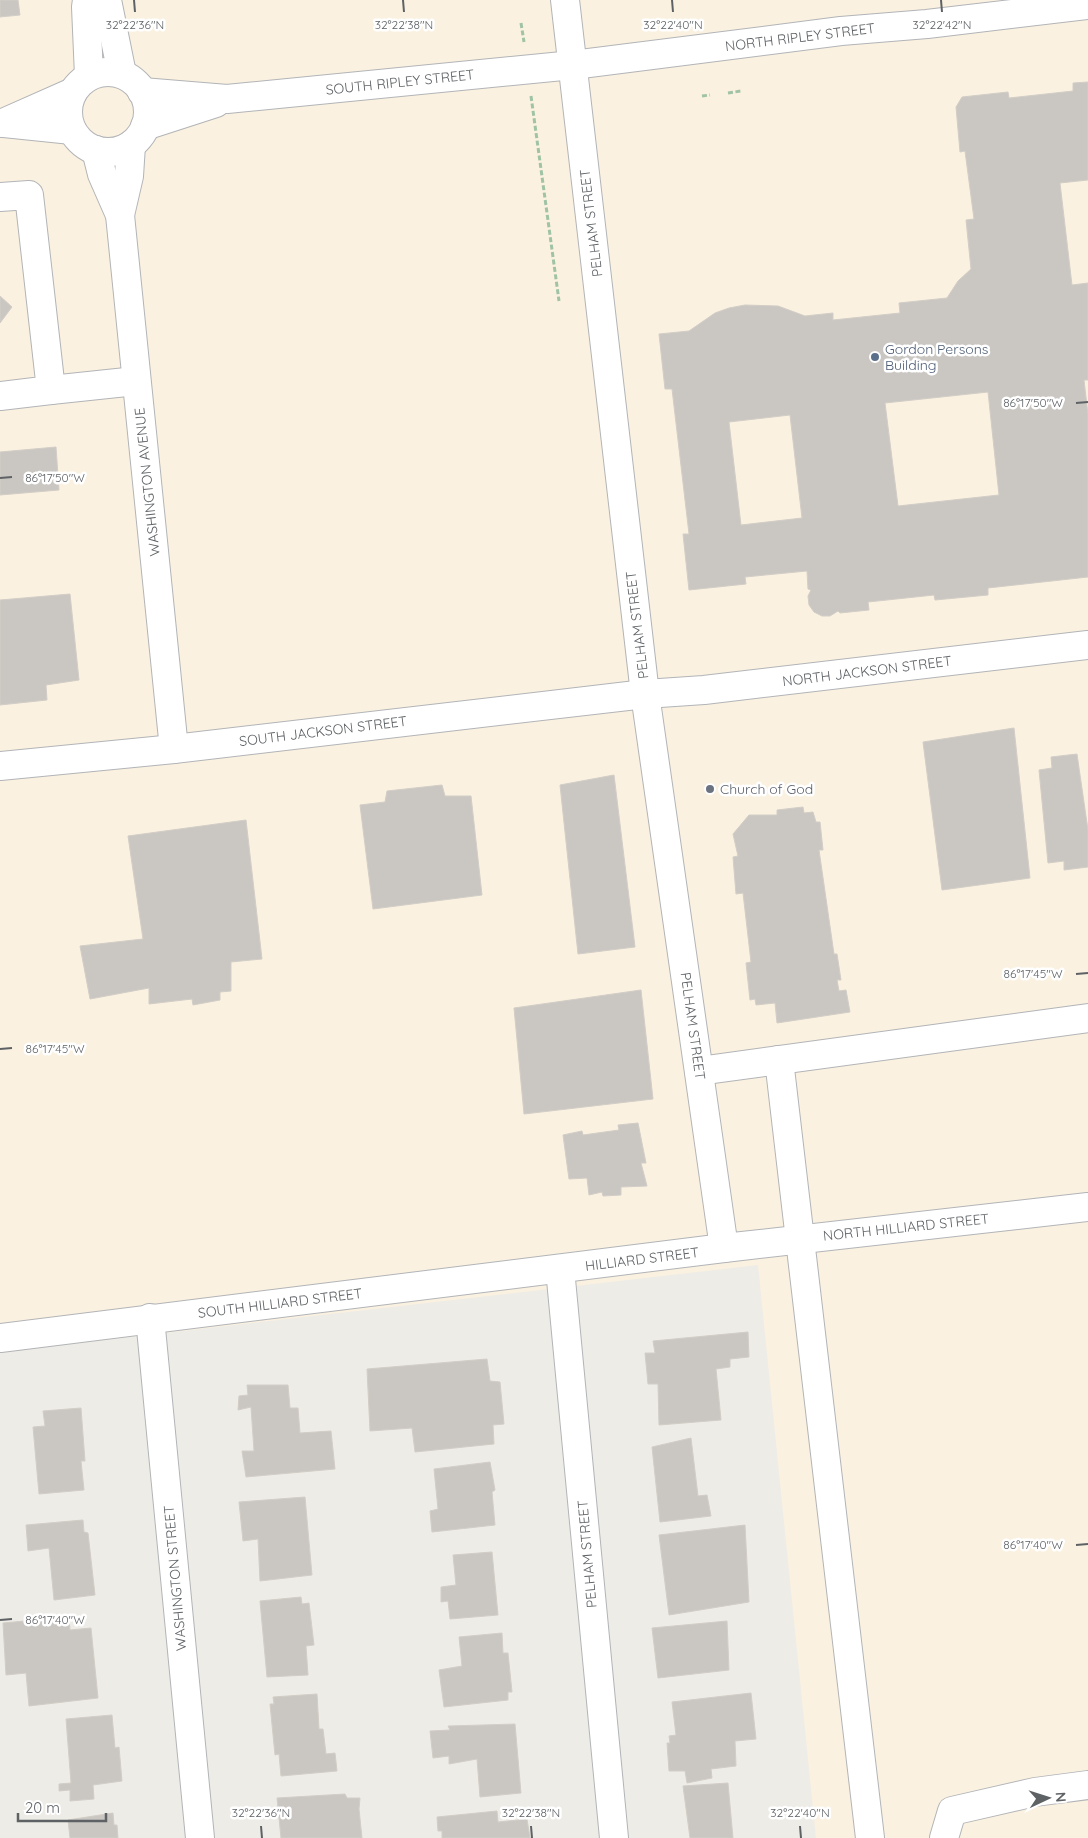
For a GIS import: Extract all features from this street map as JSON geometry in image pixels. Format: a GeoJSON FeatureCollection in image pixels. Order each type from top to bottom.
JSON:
{"type":"FeatureCollection","features":[{"type":"Feature","properties":{"kind":"street"},"geometry":{"type":"LineString","coordinates":[[87,0],[81,84],[69,104],[68,117],[72,130],[80,142],[96,150]]}},
{"type":"Feature","properties":{"kind":"street"},"geometry":{"type":"LineString","coordinates":[[108,0],[122,74]]}},
{"type":"Feature","properties":{"kind":"street","name":"PELHAM STREET"},"geometry":{"type":"LineString","coordinates":[[565,0],[645,694],[724,1248]]}},
{"type":"Feature","properties":{"kind":"street","name":"NORTH RIPLEY STREET"},"geometry":{"type":"LineString","coordinates":[[573,65],[841,31],[1088,5]]}},
{"type":"Feature","properties":{"kind":"street","name":"SOUTH RIPLEY STREET"},"geometry":{"type":"LineString","coordinates":[[142,92],[227,99],[573,65]]}},
{"type":"Feature","properties":{"kind":"street"},"geometry":{"type":"LineString","coordinates":[[2,123],[104,72],[117,72],[129,77],[142,92],[148,109],[138,136]]}},
{"type":"Feature","properties":{"kind":"street","name":"SOUTH RIPLEY STREET"},"geometry":{"type":"LineString","coordinates":[[96,150],[105,152],[119,151],[138,136],[227,99]]}},
{"type":"Feature","properties":{"kind":"street"},"geometry":{"type":"LineString","coordinates":[[2,123],[72,130]]}},
{"type":"Feature","properties":{"kind":"street","name":"WASHINGTON AVENUE"},"geometry":{"type":"LineString","coordinates":[[120,215],[138,136]]}},
{"type":"Feature","properties":{"kind":"street","name":"WASHINGTON AVENUE"},"geometry":{"type":"LineString","coordinates":[[96,150],[102,174],[120,215],[174,748]]}},
{"type":"Feature","properties":{"kind":"street"},"geometry":{"type":"LineString","coordinates":[[0,197],[29,195],[51,390]]}},
{"type":"Feature","properties":{"kind":"street"},"geometry":{"type":"LineString","coordinates":[[0,396],[136,382]]}},
{"type":"Feature","properties":{"kind":"street","name":"NORTH JACKSON STREET"},"geometry":{"type":"LineString","coordinates":[[645,694],[704,690],[1088,645]]}},
{"type":"Feature","properties":{"kind":"street","name":"SOUTH JACKSON STREET"},"geometry":{"type":"LineString","coordinates":[[0,766],[645,694]]}},
{"type":"Feature","properties":{"kind":"street"},"geometry":{"type":"LineString","coordinates":[[699,1071],[1088,1018]]}},
{"type":"Feature","properties":{"kind":"street"},"geometry":{"type":"LineString","coordinates":[[779,1060],[870,1838]]}},
{"type":"Feature","properties":{"kind":"street","name":"NORTH HILLIARD STREET"},"geometry":{"type":"LineString","coordinates":[[724,1248],[1088,1207]]}},
{"type":"Feature","properties":{"kind":"street","name":"HILLIARD STREET"},"geometry":{"type":"LineString","coordinates":[[560,1269],[724,1248]]}},
{"type":"Feature","properties":{"kind":"street","name":"PELHAM STREET"},"geometry":{"type":"LineString","coordinates":[[560,1269],[614,1838]]}},
{"type":"Feature","properties":{"kind":"street","name":"SOUTH HILLIARD STREET"},"geometry":{"type":"LineString","coordinates":[[0,1338],[150,1318],[560,1269]]}},
{"type":"Feature","properties":{"kind":"street","name":"WASHINGTON STREET"},"geometry":{"type":"LineString","coordinates":[[150,1318],[200,1838]]}},
{"type":"Feature","properties":{"kind":"street"},"geometry":{"type":"LineString","coordinates":[[944,1838],[952,1811],[1035,1792],[1088,1785]]}},
{"type":"Feature","properties":{"kind":"path"},"geometry":{"type":"LineString","coordinates":[[521,23],[524,44]]}},
{"type":"Feature","properties":{"kind":"path"},"geometry":{"type":"LineString","coordinates":[[728,92],[741,91]]}},
{"type":"Feature","properties":{"kind":"path"},"geometry":{"type":"LineString","coordinates":[[702,96],[710,95]]}},
{"type":"Feature","properties":{"kind":"path"},"geometry":{"type":"LineString","coordinates":[[531,96],[559,300]]}},
{"type":"Feature","properties":{"kind":"shaded area"},"geometry":{"type":"Polygon","coordinates":[[[0,0],[1088,0],[1088,1838],[816,1838],[758,1265],[0,1352],[0,0]]]}},
{"type":"Feature","properties":{"kind":"building"},"geometry":{"type":"Polygon","coordinates":[[[0,0],[18,0],[20,15],[0,17],[0,0]]]}},
{"type":"Feature","properties":{"kind":"building","name":"Gordon Persons Building"},"geometry":{"type":"Polygon","coordinates":[[[1088,82],[1088,180],[1060,183],[1072,285],[1088,283],[1088,380],[1084,380],[1088,414],[1088,577],[988,588],[988,595],[935,600],[934,595],[868,602],[869,610],[840,613],[838,611],[830,616],[822,616],[814,612],[809,605],[808,596],[811,590],[808,589],[807,571],[745,577],[746,584],[689,590],[683,534],[689,534],[672,389],[665,389],[659,334],[689,331],[715,313],[745,305],[778,306],[805,316],[833,313],[833,320],[900,313],[899,303],[947,298],[958,281],[971,269],[966,220],[974,219],[965,151],[960,152],[956,107],[962,97],[1008,92],[1009,98],[1073,91],[1073,83],[1088,82]],[[988,392],[885,403],[898,506],[999,495],[988,392]],[[790,415],[729,422],[741,525],[802,518],[790,415]]]}},
{"type":"Feature","properties":{"kind":"building"},"geometry":{"type":"Polygon","coordinates":[[[0,296],[12,307],[0,323],[0,296]]]}},
{"type":"Feature","properties":{"kind":"building"},"geometry":{"type":"Polygon","coordinates":[[[56,447],[59,490],[0,495],[0,452],[56,447]]]}},
{"type":"Feature","properties":{"kind":"building"},"geometry":{"type":"Polygon","coordinates":[[[70,594],[79,680],[46,685],[47,700],[0,705],[0,600],[70,594]]]}},
{"type":"Feature","properties":{"kind":"building"},"geometry":{"type":"Polygon","coordinates":[[[1014,728],[1030,878],[942,890],[923,742],[1014,728]]]}},
{"type":"Feature","properties":{"kind":"building"},"geometry":{"type":"Polygon","coordinates":[[[1077,754],[1088,830],[1088,867],[1064,870],[1064,861],[1048,863],[1039,770],[1052,768],[1051,757],[1077,754]]]}},
{"type":"Feature","properties":{"kind":"building"},"geometry":{"type":"Polygon","coordinates":[[[614,775],[635,947],[578,954],[560,785],[614,775]]]}},
{"type":"Feature","properties":{"kind":"building"},"geometry":{"type":"Polygon","coordinates":[[[442,785],[445,796],[471,796],[482,895],[373,909],[360,805],[385,802],[387,791],[442,785]]]}},
{"type":"Feature","properties":{"kind":"building"},"geometry":{"type":"Polygon","coordinates":[[[803,807],[804,813],[813,812],[816,822],[820,822],[823,850],[819,850],[834,954],[837,954],[841,980],[837,980],[839,991],[846,990],[850,1012],[777,1023],[775,1003],[756,1005],[755,999],[750,1000],[746,963],[751,962],[743,893],[736,894],[733,857],[738,856],[733,834],[749,815],[777,815],[777,810],[803,807]]]}},
{"type":"Feature","properties":{"kind":"building"},"geometry":{"type":"Polygon","coordinates":[[[246,820],[262,959],[231,962],[231,991],[220,992],[220,1000],[193,1005],[192,999],[149,1004],[149,988],[90,999],[80,946],[143,939],[128,836],[246,820]]]}},
{"type":"Feature","properties":{"kind":"building"},"geometry":{"type":"Polygon","coordinates":[[[641,990],[653,1099],[524,1114],[514,1008],[641,990]]]}},
{"type":"Feature","properties":{"kind":"building"},"geometry":{"type":"Polygon","coordinates":[[[638,1123],[646,1163],[641,1163],[647,1186],[621,1187],[621,1195],[603,1196],[602,1192],[589,1195],[587,1178],[569,1179],[563,1135],[582,1131],[583,1135],[619,1130],[618,1125],[638,1123]]]}},
{"type":"Feature","properties":{"kind":"building"},"geometry":{"type":"Polygon","coordinates":[[[748,1332],[749,1357],[730,1359],[730,1367],[716,1369],[721,1420],[659,1425],[658,1384],[648,1384],[645,1353],[655,1353],[653,1341],[748,1332]]]}},
{"type":"Feature","properties":{"kind":"building"},"geometry":{"type":"Polygon","coordinates":[[[487,1359],[490,1381],[500,1382],[504,1424],[493,1425],[494,1444],[415,1452],[412,1428],[370,1431],[367,1369],[487,1359]]]}},
{"type":"Feature","properties":{"kind":"building"},"geometry":{"type":"Polygon","coordinates":[[[247,1385],[288,1385],[290,1408],[298,1408],[300,1433],[331,1431],[335,1469],[246,1477],[242,1451],[254,1451],[251,1407],[238,1410],[239,1396],[248,1395],[247,1385]]]}},
{"type":"Feature","properties":{"kind":"building"},"geometry":{"type":"Polygon","coordinates":[[[81,1408],[85,1461],[81,1461],[84,1490],[39,1494],[33,1427],[45,1426],[43,1411],[81,1408]]]}},
{"type":"Feature","properties":{"kind":"building"},"geometry":{"type":"Polygon","coordinates":[[[691,1438],[698,1496],[707,1495],[711,1516],[660,1522],[652,1447],[691,1438]]]}},
{"type":"Feature","properties":{"kind":"building"},"geometry":{"type":"Polygon","coordinates":[[[490,1462],[495,1490],[492,1492],[495,1525],[432,1532],[430,1511],[438,1509],[434,1469],[490,1462]]]}},
{"type":"Feature","properties":{"kind":"building"},"geometry":{"type":"Polygon","coordinates":[[[305,1497],[312,1575],[260,1581],[258,1539],[243,1541],[239,1502],[305,1497]]]}},
{"type":"Feature","properties":{"kind":"building"},"geometry":{"type":"Polygon","coordinates":[[[83,1520],[84,1532],[88,1533],[95,1595],[54,1600],[49,1548],[28,1551],[26,1525],[83,1520]]]}},
{"type":"Feature","properties":{"kind":"building"},"geometry":{"type":"Polygon","coordinates":[[[745,1525],[749,1602],[669,1615],[659,1535],[745,1525]]]}},
{"type":"Feature","properties":{"kind":"building"},"geometry":{"type":"Polygon","coordinates":[[[492,1552],[498,1615],[450,1619],[448,1601],[441,1602],[441,1587],[456,1585],[453,1555],[492,1552]]]}},
{"type":"Feature","properties":{"kind":"building"},"geometry":{"type":"Polygon","coordinates":[[[301,1597],[302,1604],[309,1603],[314,1645],[306,1646],[308,1675],[267,1677],[260,1601],[301,1597]]]}},
{"type":"Feature","properties":{"kind":"building"},"geometry":{"type":"Polygon","coordinates":[[[69,1617],[70,1630],[91,1628],[98,1698],[29,1706],[26,1673],[6,1675],[3,1623],[69,1617]]]}},
{"type":"Feature","properties":{"kind":"building"},"geometry":{"type":"Polygon","coordinates":[[[727,1621],[729,1670],[658,1678],[652,1628],[727,1621]]]}},
{"type":"Feature","properties":{"kind":"building"},"geometry":{"type":"Polygon","coordinates":[[[502,1633],[503,1653],[508,1653],[512,1692],[508,1692],[508,1700],[444,1707],[439,1670],[462,1666],[459,1637],[502,1633]]]}},
{"type":"Feature","properties":{"kind":"building"},"geometry":{"type":"Polygon","coordinates":[[[751,1693],[756,1739],[735,1741],[736,1766],[711,1769],[712,1778],[687,1783],[685,1771],[669,1771],[667,1743],[670,1743],[669,1736],[676,1735],[672,1702],[751,1693]]]}},
{"type":"Feature","properties":{"kind":"building"},"geometry":{"type":"Polygon","coordinates":[[[317,1694],[319,1729],[323,1729],[326,1754],[335,1753],[337,1771],[281,1776],[279,1754],[275,1755],[270,1704],[274,1704],[273,1697],[317,1694]]]}},
{"type":"Feature","properties":{"kind":"building"},"geometry":{"type":"Polygon","coordinates":[[[112,1715],[115,1748],[119,1747],[122,1781],[93,1785],[94,1799],[70,1801],[70,1790],[59,1791],[59,1784],[71,1783],[66,1719],[112,1715]]]}},
{"type":"Feature","properties":{"kind":"building"},"geometry":{"type":"Polygon","coordinates":[[[515,1724],[521,1793],[480,1797],[477,1759],[449,1764],[449,1756],[433,1758],[430,1731],[450,1730],[448,1726],[515,1724]]]}},
{"type":"Feature","properties":{"kind":"building"},"geometry":{"type":"Polygon","coordinates":[[[728,1783],[733,1838],[690,1838],[683,1786],[728,1783]]]}},
{"type":"Feature","properties":{"kind":"building"},"geometry":{"type":"Polygon","coordinates":[[[345,1794],[347,1798],[360,1798],[359,1809],[362,1838],[281,1838],[277,1798],[345,1794]]]}},
{"type":"Feature","properties":{"kind":"building"},"geometry":{"type":"Polygon","coordinates":[[[497,1811],[498,1822],[527,1819],[530,1838],[442,1838],[442,1831],[438,1831],[437,1817],[497,1811]]]}},
{"type":"Feature","properties":{"kind":"building"},"geometry":{"type":"Polygon","coordinates":[[[113,1813],[114,1825],[117,1825],[118,1838],[70,1838],[68,1820],[113,1813]]]}},
{"type":"Feature","properties":{"kind":"place","name":"Gordon Persons Building"},"geometry":{"type":"Point","coordinates":[875,357]}},
{"type":"Feature","properties":{"kind":"place","name":"Church of God"},"geometry":{"type":"Point","coordinates":[710,789]}}]}
